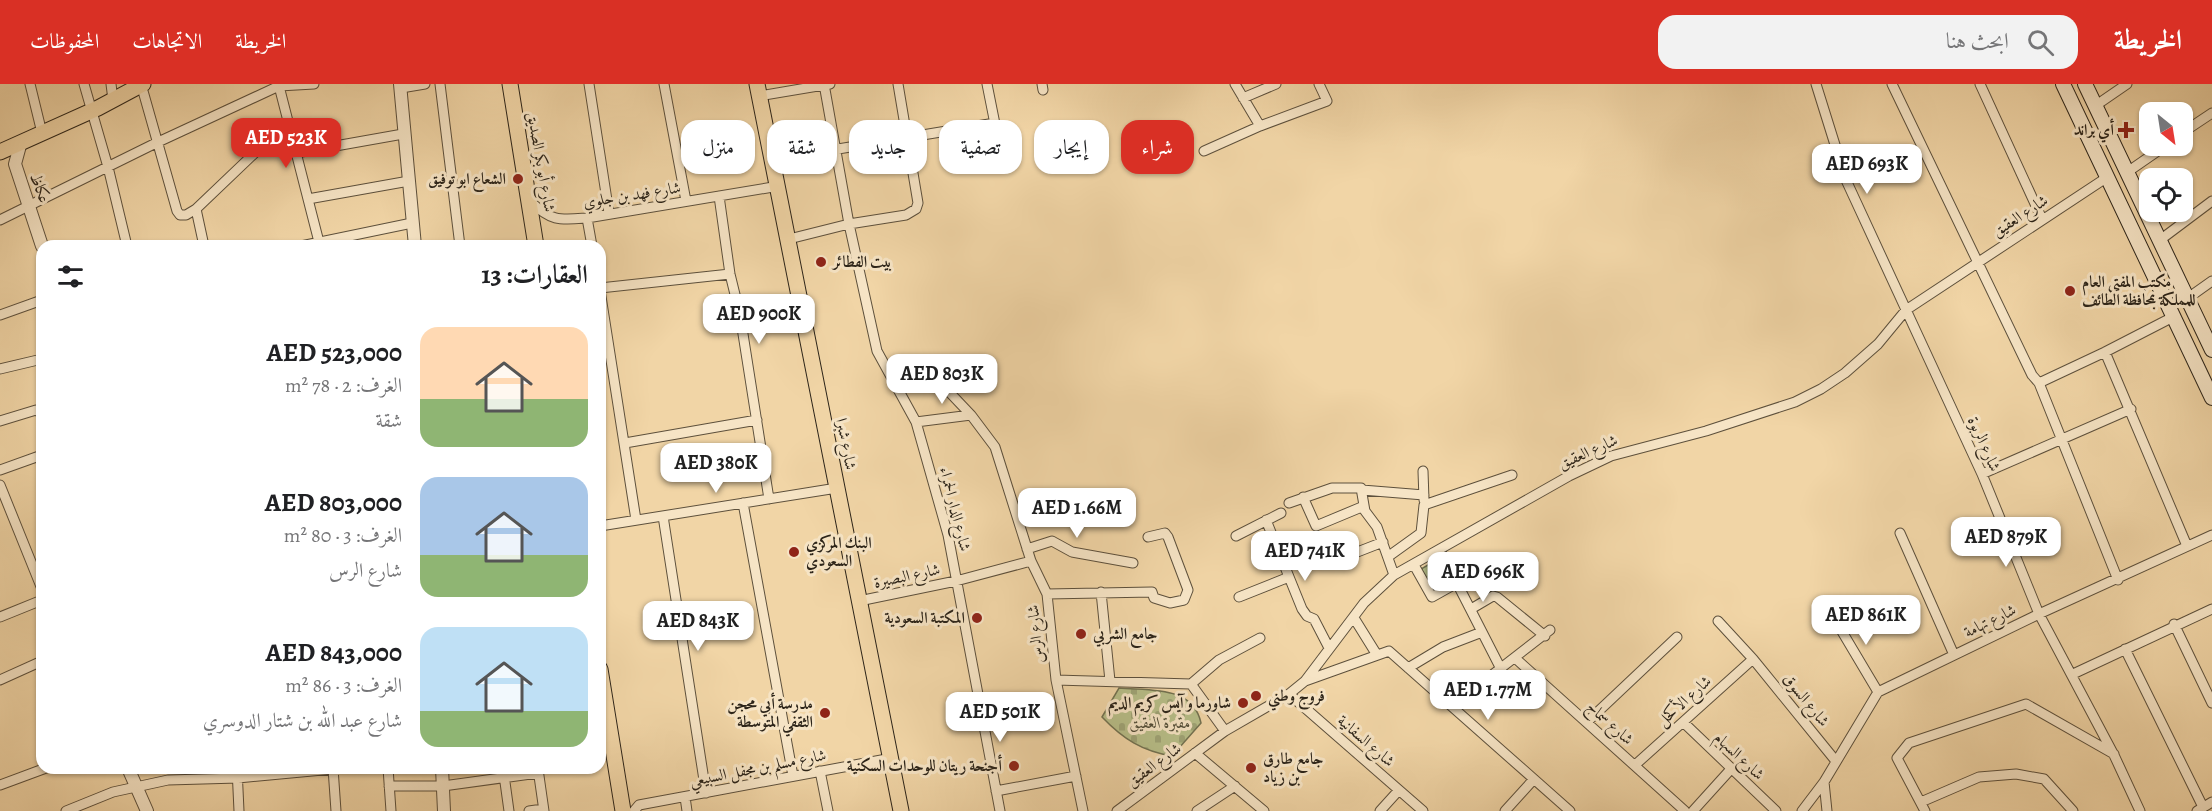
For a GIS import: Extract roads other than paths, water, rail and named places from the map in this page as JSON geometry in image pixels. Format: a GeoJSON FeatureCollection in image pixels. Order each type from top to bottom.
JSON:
{"type":"FeatureCollection","features":[{"type":"Feature","properties":{"kind":"main road"},"geometry":{"type":"LineString","coordinates":[[0,152],[91,111],[142,84]]}},
{"type":"Feature","properties":{"kind":"main road","name":"شارع أبو بكر الصديق"},"geometry":{"type":"LineString","coordinates":[[510,84],[531,202],[535,240]]}},
{"type":"Feature","properties":{"kind":"main road"},"geometry":{"type":"LineString","coordinates":[[2063,84],[2212,398]]}},
{"type":"Feature","properties":{"kind":"main road"},"geometry":{"type":"LineString","coordinates":[[2085,84],[2212,350]]}},
{"type":"Feature","properties":{"kind":"main road","name":"شارع شبرا"},"geometry":{"type":"LineString","coordinates":[[758,90],[767,132]]}},
{"type":"Feature","properties":{"kind":"main road","name":"شارع شبرا"},"geometry":{"type":"LineString","coordinates":[[776,174],[901,811]]}},
{"type":"Feature","properties":{"kind":"main road"},"geometry":{"type":"LineString","coordinates":[[606,706],[623,811]]}},
{"type":"Feature","properties":{"kind":"street"},"geometry":{"type":"LineString","coordinates":[[30,84],[42,133]]}},
{"type":"Feature","properties":{"kind":"street"},"geometry":{"type":"LineString","coordinates":[[84,84],[108,167],[126,240]]}},
{"type":"Feature","properties":{"kind":"street"},"geometry":{"type":"LineString","coordinates":[[111,84],[113,100]]}},
{"type":"Feature","properties":{"kind":"street"},"geometry":{"type":"LineString","coordinates":[[142,84],[156,142],[177,211],[186,215],[196,209],[261,147],[290,136]]}},
{"type":"Feature","properties":{"kind":"street"},"geometry":{"type":"LineString","coordinates":[[414,240],[400,86],[425,84]]}},
{"type":"Feature","properties":{"kind":"street"},"geometry":{"type":"LineString","coordinates":[[440,84],[459,240]]}},
{"type":"Feature","properties":{"kind":"street"},"geometry":{"type":"LineString","coordinates":[[589,84],[609,213]]}},
{"type":"Feature","properties":{"kind":"street"},"geometry":{"type":"LineString","coordinates":[[664,84],[686,201]]}},
{"type":"Feature","properties":{"kind":"street","name":"شارع الدار الحمراء"},"geometry":{"type":"LineString","coordinates":[[824,84],[838,149],[849,224],[878,351],[916,422],[948,535],[1000,811]]}},
{"type":"Feature","properties":{"kind":"street"},"geometry":{"type":"LineString","coordinates":[[758,90],[830,84]]}},
{"type":"Feature","properties":{"kind":"street"},"geometry":{"type":"LineString","coordinates":[[898,84],[903,120]]}},
{"type":"Feature","properties":{"kind":"street"},"geometry":{"type":"LineString","coordinates":[[987,84],[994,120]]}},
{"type":"Feature","properties":{"kind":"street"},"geometry":{"type":"LineString","coordinates":[[1235,84],[1260,126]]}},
{"type":"Feature","properties":{"kind":"street"},"geometry":{"type":"LineString","coordinates":[[1243,98],[1276,84]]}},
{"type":"Feature","properties":{"kind":"street"},"geometry":{"type":"LineString","coordinates":[[1204,151],[1260,126],[1327,101],[1319,84]]}},
{"type":"Feature","properties":{"kind":"street","name":"شارع الربوة"},"geometry":{"type":"LineString","coordinates":[[1816,84],[1846,180],[1982,474],[2039,614],[2073,674],[2140,811]]}},
{"type":"Feature","properties":{"kind":"street"},"geometry":{"type":"LineString","coordinates":[[1892,84],[2032,375],[2039,383],[2118,580]]}},
{"type":"Feature","properties":{"kind":"street"},"geometry":{"type":"LineString","coordinates":[[1980,84],[2042,219]]}},
{"type":"Feature","properties":{"kind":"street"},"geometry":{"type":"LineString","coordinates":[[2095,106],[2127,84]]}},
{"type":"Feature","properties":{"kind":"street"},"geometry":{"type":"LineString","coordinates":[[0,220],[156,142],[279,86],[308,85]]}},
{"type":"Feature","properties":{"kind":"street"},"geometry":{"type":"LineString","coordinates":[[279,86],[290,136],[319,240]]}},
{"type":"Feature","properties":{"kind":"street"},"geometry":{"type":"LineString","coordinates":[[2193,125],[2212,112]]}},
{"type":"Feature","properties":{"kind":"street"},"geometry":{"type":"LineString","coordinates":[[296,153],[403,134]]}},
{"type":"Feature","properties":{"kind":"street","name":"عكاظ"},"geometry":{"type":"LineString","coordinates":[[21,142],[15,165],[40,240]]}},
{"type":"Feature","properties":{"kind":"street"},"geometry":{"type":"LineString","coordinates":[[838,149],[849,147]]}},
{"type":"Feature","properties":{"kind":"street"},"geometry":{"type":"LineString","coordinates":[[2127,173],[2151,156]]}},
{"type":"Feature","properties":{"kind":"street"},"geometry":{"type":"LineString","coordinates":[[789,239],[849,224],[906,215],[916,209],[918,203],[913,174]]}},
{"type":"Feature","properties":{"kind":"street","name":"شارع العقيق"},"geometry":{"type":"LineString","coordinates":[[1117,811],[1225,731],[1288,694],[1305,681],[1364,603],[1394,575],[1569,476],[1611,456],[1658,441],[1706,431],[1795,402],[1821,389],[1845,373],[1878,344],[1906,310],[2106,178]]}},
{"type":"Feature","properties":{"kind":"street"},"geometry":{"type":"LineString","coordinates":[[308,199],[409,181]]}},
{"type":"Feature","properties":{"kind":"street","name":"شارع فهد بن جلوي"},"geometry":{"type":"LineString","coordinates":[[531,202],[545,216],[557,220],[587,218],[779,186]]}},
{"type":"Feature","properties":{"kind":"street"},"geometry":{"type":"LineString","coordinates":[[719,196],[730,274],[740,315],[769,499]]}},
{"type":"Feature","properties":{"kind":"street"},"geometry":{"type":"LineString","coordinates":[[2160,240],[2212,201]]}},
{"type":"Feature","properties":{"kind":"street"},"geometry":{"type":"LineString","coordinates":[[196,209],[203,240]]}},
{"type":"Feature","properties":{"kind":"street"},"geometry":{"type":"LineString","coordinates":[[587,218],[591,240]]}},
{"type":"Feature","properties":{"kind":"street"},"geometry":{"type":"LineString","coordinates":[[338,240],[412,223]]}},
{"type":"Feature","properties":{"kind":"street"},"geometry":{"type":"LineString","coordinates":[[606,288],[730,274]]}},
{"type":"Feature","properties":{"kind":"street"},"geometry":{"type":"LineString","coordinates":[[2188,298],[2212,281]]}},
{"type":"Feature","properties":{"kind":"street"},"geometry":{"type":"LineString","coordinates":[[0,315],[36,302]]}},
{"type":"Feature","properties":{"kind":"street"},"geometry":{"type":"LineString","coordinates":[[2039,383],[2173,317]]}},
{"type":"Feature","properties":{"kind":"street"},"geometry":{"type":"LineString","coordinates":[[606,326],[636,520]]}},
{"type":"Feature","properties":{"kind":"street"},"geometry":{"type":"LineString","coordinates":[[2105,352],[2187,546]]}},
{"type":"Feature","properties":{"kind":"street"},"geometry":{"type":"LineString","coordinates":[[0,369],[36,360]]}},
{"type":"Feature","properties":{"kind":"street","name":"شارع الرس"},"geometry":{"type":"LineString","coordinates":[[934,376],[971,415],[995,447],[1030,561],[1047,594],[1056,680],[1083,811]]}},
{"type":"Feature","properties":{"kind":"street"},"geometry":{"type":"LineString","coordinates":[[1982,474],[2131,409]]}},
{"type":"Feature","properties":{"kind":"street"},"geometry":{"type":"LineString","coordinates":[[0,421],[36,410]]}},
{"type":"Feature","properties":{"kind":"street"},"geometry":{"type":"LineString","coordinates":[[916,422],[971,415]]}},
{"type":"Feature","properties":{"kind":"street"},"geometry":{"type":"LineString","coordinates":[[625,443],[757,420]]}},
{"type":"Feature","properties":{"kind":"street"},"geometry":{"type":"LineString","coordinates":[[0,470],[36,457]]}},
{"type":"Feature","properties":{"kind":"street"},"geometry":{"type":"LineString","coordinates":[[1389,556],[1421,533],[1424,500],[1423,471]]}},
{"type":"Feature","properties":{"kind":"street"},"geometry":{"type":"LineString","coordinates":[[1289,503],[1332,488],[1359,487],[1362,490],[1424,500],[1512,474]]}},
{"type":"Feature","properties":{"kind":"street"},"geometry":{"type":"LineString","coordinates":[[0,485],[36,574]]}},
{"type":"Feature","properties":{"kind":"street"},"geometry":{"type":"LineString","coordinates":[[606,525],[837,488]]}},
{"type":"Feature","properties":{"kind":"street"},"geometry":{"type":"LineString","coordinates":[[1362,490],[1364,506],[1383,542],[1394,575]]}},
{"type":"Feature","properties":{"kind":"street"},"geometry":{"type":"LineString","coordinates":[[1303,497],[1314,524],[1318,526],[1364,506]]}},
{"type":"Feature","properties":{"kind":"street"},"geometry":{"type":"LineString","coordinates":[[743,503],[794,776]]}},
{"type":"Feature","properties":{"kind":"street"},"geometry":{"type":"LineString","coordinates":[[1236,536],[1281,513]]}},
{"type":"Feature","properties":{"kind":"street"},"geometry":{"type":"LineString","coordinates":[[663,516],[706,793]]}},
{"type":"Feature","properties":{"kind":"street"},"geometry":{"type":"LineString","coordinates":[[1266,520],[1302,609],[1307,616],[1314,619],[1329,648]]}},
{"type":"Feature","properties":{"kind":"street"},"geometry":{"type":"LineString","coordinates":[[1047,594],[1152,592],[1154,598],[1170,603],[1184,600],[1188,596],[1188,590],[1168,537],[1165,533],[1148,537]]}},
{"type":"Feature","properties":{"kind":"street"},"geometry":{"type":"LineString","coordinates":[[1900,533],[1954,655]]}},
{"type":"Feature","properties":{"kind":"street","name":"شارع تهامة"},"geometry":{"type":"LineString","coordinates":[[1878,692],[2039,614],[2118,580],[2212,535]]}},
{"type":"Feature","properties":{"kind":"street"},"geometry":{"type":"LineString","coordinates":[[1027,549],[1052,542],[1072,552],[1133,563]]}},
{"type":"Feature","properties":{"kind":"street"},"geometry":{"type":"LineString","coordinates":[[1341,558],[1383,542]]}},
{"type":"Feature","properties":{"kind":"street"},"geometry":{"type":"LineString","coordinates":[[1440,550],[1501,669]]}},
{"type":"Feature","properties":{"kind":"street","name":"شارع البصيرة"},"geometry":{"type":"LineString","coordinates":[[859,601],[956,581],[1030,561]]}},
{"type":"Feature","properties":{"kind":"street"},"geometry":{"type":"LineString","coordinates":[[1414,565],[1432,597],[1457,583]]}},
{"type":"Feature","properties":{"kind":"street"},"geometry":{"type":"LineString","coordinates":[[1239,597],[1289,577]]}},
{"type":"Feature","properties":{"kind":"street"},"geometry":{"type":"LineString","coordinates":[[1101,592],[1110,681]]}},
{"type":"Feature","properties":{"kind":"street"},"geometry":{"type":"LineString","coordinates":[[1452,706],[1548,633],[1497,597],[1493,596],[1471,609]]}},
{"type":"Feature","properties":{"kind":"street"},"geometry":{"type":"LineString","coordinates":[[0,617],[36,602]]}},
{"type":"Feature","properties":{"kind":"street"},"geometry":{"type":"LineString","coordinates":[[2073,674],[2174,624],[2212,609]]}},
{"type":"Feature","properties":{"kind":"street"},"geometry":{"type":"LineString","coordinates":[[1802,811],[1824,782],[1835,760],[1878,692],[1831,613]]}},
{"type":"Feature","properties":{"kind":"street"},"geometry":{"type":"LineString","coordinates":[[1354,618],[1377,655]]}},
{"type":"Feature","properties":{"kind":"street","name":"شارع السوق"},"geometry":{"type":"LineString","coordinates":[[1718,621],[1754,659],[1835,760]]}},
{"type":"Feature","properties":{"kind":"street"},"geometry":{"type":"LineString","coordinates":[[2174,624],[2212,703]]}},
{"type":"Feature","properties":{"kind":"street"},"geometry":{"type":"LineString","coordinates":[[1408,668],[1443,647],[1482,632]]}},
{"type":"Feature","properties":{"kind":"street"},"geometry":{"type":"LineString","coordinates":[[1587,723],[1677,637]]}},
{"type":"Feature","properties":{"kind":"street"},"geometry":{"type":"LineString","coordinates":[[1056,680],[1191,684],[1219,660],[1260,638]]}},
{"type":"Feature","properties":{"kind":"street"},"geometry":{"type":"LineString","coordinates":[[2125,649],[2204,807]]}},
{"type":"Feature","properties":{"kind":"street"},"geometry":{"type":"LineString","coordinates":[[1305,681],[1389,651],[1570,811]]}},
{"type":"Feature","properties":{"kind":"street","name":"شارع سماح"},"geometry":{"type":"LineString","coordinates":[[1515,658],[1685,811]]}},
{"type":"Feature","properties":{"kind":"street","name":"شارع الأكحل"},"geometry":{"type":"LineString","coordinates":[[1635,765],[1754,659]]}},
{"type":"Feature","properties":{"kind":"street"},"geometry":{"type":"LineString","coordinates":[[0,680],[36,664]]}},
{"type":"Feature","properties":{"kind":"street"},"geometry":{"type":"LineString","coordinates":[[1191,684],[1225,731]]}},
{"type":"Feature","properties":{"kind":"street","name":"شارع السفانية"},"geometry":{"type":"LineString","coordinates":[[1288,694],[1423,811]]}},
{"type":"Feature","properties":{"kind":"street"},"geometry":{"type":"LineString","coordinates":[[2073,811],[2044,779],[2016,774],[1979,777],[1923,806],[1897,758],[1909,743],[2026,704],[2114,754]]}},
{"type":"Feature","properties":{"kind":"street","name":"شارع السهام"},"geometry":{"type":"LineString","coordinates":[[1683,723],[1776,811]]}},
{"type":"Feature","properties":{"kind":"street"},"geometry":{"type":"LineString","coordinates":[[1195,753],[1264,811]]}},
{"type":"Feature","properties":{"kind":"street","name":"شارع مسلم بن مجفل السبيعي"},"geometry":{"type":"LineString","coordinates":[[634,811],[639,805],[892,758]]}},
{"type":"Feature","properties":{"kind":"street"},"geometry":{"type":"LineString","coordinates":[[1693,811],[1731,770]]}},
{"type":"Feature","properties":{"kind":"street"},"geometry":{"type":"LineString","coordinates":[[0,785],[36,771]]}},
{"type":"Feature","properties":{"kind":"street"},"geometry":{"type":"LineString","coordinates":[[820,771],[828,811]]}},
{"type":"Feature","properties":{"kind":"street"},"geometry":{"type":"LineString","coordinates":[[132,774],[147,811]]}},
{"type":"Feature","properties":{"kind":"street"},"geometry":{"type":"LineString","coordinates":[[187,774],[187,779]]}},
{"type":"Feature","properties":{"kind":"street"},"geometry":{"type":"LineString","coordinates":[[66,811],[137,785],[230,774]]}},
{"type":"Feature","properties":{"kind":"street"},"geometry":{"type":"LineString","coordinates":[[238,774],[240,811]]}},
{"type":"Feature","properties":{"kind":"street"},"geometry":{"type":"LineString","coordinates":[[333,774],[336,811]]}},
{"type":"Feature","properties":{"kind":"street"},"geometry":{"type":"LineString","coordinates":[[388,774],[391,811]]}},
{"type":"Feature","properties":{"kind":"street"},"geometry":{"type":"LineString","coordinates":[[442,774],[444,811]]}},
{"type":"Feature","properties":{"kind":"street"},"geometry":{"type":"LineString","coordinates":[[389,786],[443,786],[494,774]]}},
{"type":"Feature","properties":{"kind":"street"},"geometry":{"type":"LineString","coordinates":[[503,774],[509,811]]}},
{"type":"Feature","properties":{"kind":"street"},"geometry":{"type":"LineString","coordinates":[[529,811],[544,810],[539,774]]}},
{"type":"Feature","properties":{"kind":"street"},"geometry":{"type":"LineString","coordinates":[[996,791],[1076,776]]}},
{"type":"Feature","properties":{"kind":"street"},"geometry":{"type":"LineString","coordinates":[[1505,811],[1534,779]]}},
{"type":"Feature","properties":{"kind":"street"},"geometry":{"type":"LineString","coordinates":[[1824,782],[1827,811]]}},
{"type":"Feature","properties":{"kind":"street"},"geometry":{"type":"LineString","coordinates":[[1197,811],[1234,786]]}},
{"type":"Feature","properties":{"kind":"street"},"geometry":{"type":"LineString","coordinates":[[1380,811],[1399,790]]}},
{"type":"Feature","properties":{"kind":"street"},"geometry":{"type":"LineString","coordinates":[[685,797],[687,811]]}},
{"type":"Feature","properties":{"kind":"place","name":"أي براند"},"geometry":{"type":"Point","coordinates":[2126,130]}},
{"type":"Feature","properties":{"kind":"place","name":"الشعاع ابو توفيق"},"geometry":{"type":"Point","coordinates":[518,179]}},
{"type":"Feature","properties":{"kind":"place","name":"بيت الفطائر"},"geometry":{"type":"Point","coordinates":[821,262]}},
{"type":"Feature","properties":{"kind":"place","name":"مكتب المفتي العام للمملكة بمحافظة الطائف"},"geometry":{"type":"Point","coordinates":[2070,291]}},
{"type":"Feature","properties":{"kind":"place","name":"البنك المركزي السعودي"},"geometry":{"type":"Point","coordinates":[794,552]}},
{"type":"Feature","properties":{"kind":"place","name":"المكتبة السعودية"},"geometry":{"type":"Point","coordinates":[977,618]}},
{"type":"Feature","properties":{"kind":"place","name":"جامع الشربي"},"geometry":{"type":"Point","coordinates":[1081,634]}},
{"type":"Feature","properties":{"kind":"place","name":"فروج وطني"},"geometry":{"type":"Point","coordinates":[1256,696]}},
{"type":"Feature","properties":{"kind":"place","name":"شاورما و آيس كريم الديم"},"geometry":{"type":"Point","coordinates":[1243,703]}},
{"type":"Feature","properties":{"kind":"place","name":"مدرسة أبي محجن الثقفي المتوسطة"},"geometry":{"type":"Point","coordinates":[825,713]}},
{"type":"Feature","properties":{"kind":"place","name":"أجنحة ريتان للوحدات السكنية"},"geometry":{"type":"Point","coordinates":[1014,766]}},
{"type":"Feature","properties":{"kind":"place","name":"جامع طارق بن زياد"},"geometry":{"type":"Point","coordinates":[1251,768]}},
{"type":"Feature","properties":{"kind":"park label","name":"مقبرة العقيق"},"geometry":{"type":"Point","coordinates":[1160,723]}}]}
